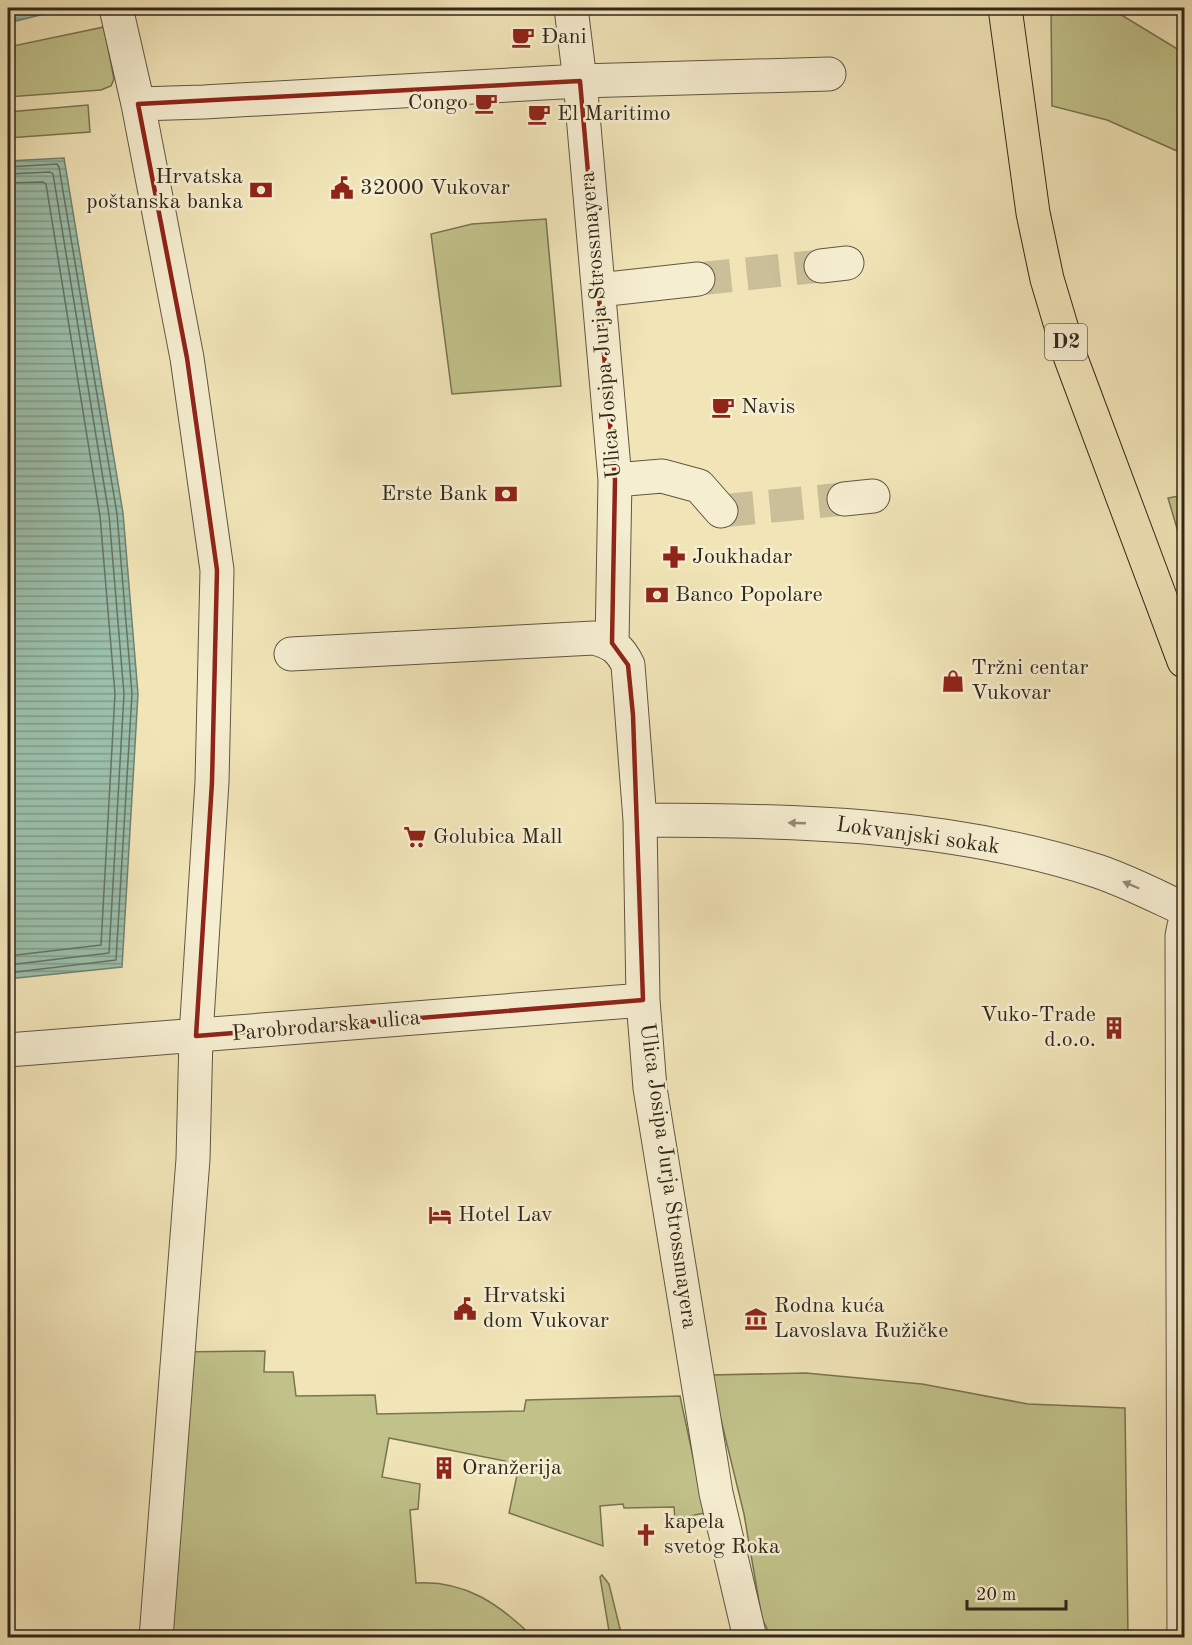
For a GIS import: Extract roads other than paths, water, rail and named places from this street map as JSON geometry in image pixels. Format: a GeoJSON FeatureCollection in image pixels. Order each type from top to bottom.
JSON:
{"type":"FeatureCollection","features":[{"type":"Feature","properties":{"kind":"main road","name":"D2"},"geometry":{"type":"LineString","coordinates":[[1005,8],[1030,195],[1047,279],[1070,356],[1185,662]]}},
{"type":"Feature","properties":{"kind":"street"},"geometry":{"type":"LineString","coordinates":[[116,8],[138,104],[187,358],[217,570],[212,782],[196,1036],[193,1159],[156,1638]]}},
{"type":"Feature","properties":{"kind":"street","name":"Ulica Josipa Jurja Strossmayera"},"geometry":{"type":"LineString","coordinates":[[571,8],[580,81],[615,480],[612,643],[623,653],[628,665],[640,820],[644,1000],[650,1088],[712,1472],[750,1638]]}},
{"type":"Feature","properties":{"kind":"street"},"geometry":{"type":"LineString","coordinates":[[138,104],[216,102],[580,81],[829,74]]}},
{"type":"Feature","properties":{"kind":"street"},"geometry":{"type":"LineString","coordinates":[[599,290],[698,279]]}},
{"type":"Feature","properties":{"kind":"street"},"geometry":{"type":"LineString","coordinates":[[615,480],[662,476],[699,486],[721,511]]}},
{"type":"Feature","properties":{"kind":"street"},"geometry":{"type":"LineString","coordinates":[[291,654],[594,638],[612,643]]}},
{"type":"Feature","properties":{"kind":"street","name":"Lokvanjski sokak"},"geometry":{"type":"LineString","coordinates":[[640,820],[858,825],[976,842],[1026,851],[1097,871],[1185,909]]}},
{"type":"Feature","properties":{"kind":"street"},"geometry":{"type":"LineString","coordinates":[[1184,1638],[1182,936],[1185,926]]}},
{"type":"Feature","properties":{"kind":"street","name":"Parobrodarska ulica"},"geometry":{"type":"LineString","coordinates":[[8,1050],[644,1000]]}},
{"type":"Feature","properties":{"kind":"water"},"geometry":{"type":"Polygon","coordinates":[[[8,8],[68,8],[8,23],[8,8]]]}},
{"type":"Feature","properties":{"kind":"water"},"geometry":{"type":"Polygon","coordinates":[[[64,158],[123,513],[138,694],[122,967],[8,979],[8,161],[64,158]]]}},
{"type":"Feature","properties":{"kind":"tunnel"},"geometry":{"type":"LineString","coordinates":[[698,279],[821,266]]}},
{"type":"Feature","properties":{"kind":"tunnel"},"geometry":{"type":"LineString","coordinates":[[721,511],[844,499]]}},
{"type":"Feature","properties":{"kind":"place","name":"Đani"},"geometry":{"type":"Point","coordinates":[523,37]}},
{"type":"Feature","properties":{"kind":"place","name":"Congo"},"geometry":{"type":"Point","coordinates":[486,103]}},
{"type":"Feature","properties":{"kind":"place","name":"El Maritimo"},"geometry":{"type":"Point","coordinates":[539,114]}},
{"type":"Feature","properties":{"kind":"place","name":"32000 Vukovar"},"geometry":{"type":"Point","coordinates":[342,188]}},
{"type":"Feature","properties":{"kind":"place","name":"Hrvatska poštanska banka"},"geometry":{"type":"Point","coordinates":[261,190]}},
{"type":"Feature","properties":{"kind":"place","name":"Navis"},"geometry":{"type":"Point","coordinates":[723,407]}},
{"type":"Feature","properties":{"kind":"place","name":"Erste Bank"},"geometry":{"type":"Point","coordinates":[506,494]}},
{"type":"Feature","properties":{"kind":"place","name":"Joukhadar"},"geometry":{"type":"Point","coordinates":[674,557]}},
{"type":"Feature","properties":{"kind":"place","name":"Banco Popolare"},"geometry":{"type":"Point","coordinates":[657,595]}},
{"type":"Feature","properties":{"kind":"place","name":"Tržni centar Vukovar"},"geometry":{"type":"Point","coordinates":[953,681]}},
{"type":"Feature","properties":{"kind":"place","name":"Golubica Mall"},"geometry":{"type":"Point","coordinates":[415,837]}},
{"type":"Feature","properties":{"kind":"place","name":"Vuko-Trade d.o.o."},"geometry":{"type":"Point","coordinates":[1114,1028]}},
{"type":"Feature","properties":{"kind":"place","name":"Hotel Lav"},"geometry":{"type":"Point","coordinates":[440,1215]}},
{"type":"Feature","properties":{"kind":"place","name":"Hrvatski dom Vukovar"},"geometry":{"type":"Point","coordinates":[465,1309]}},
{"type":"Feature","properties":{"kind":"place","name":"Rodna kuća Lavoslava Ružičke"},"geometry":{"type":"Point","coordinates":[756,1319]}},
{"type":"Feature","properties":{"kind":"place","name":"Oranžerija"},"geometry":{"type":"Point","coordinates":[444,1468]}},
{"type":"Feature","properties":{"kind":"place","name":"kapela svetog Roka"},"geometry":{"type":"Point","coordinates":[646,1535]}}]}
